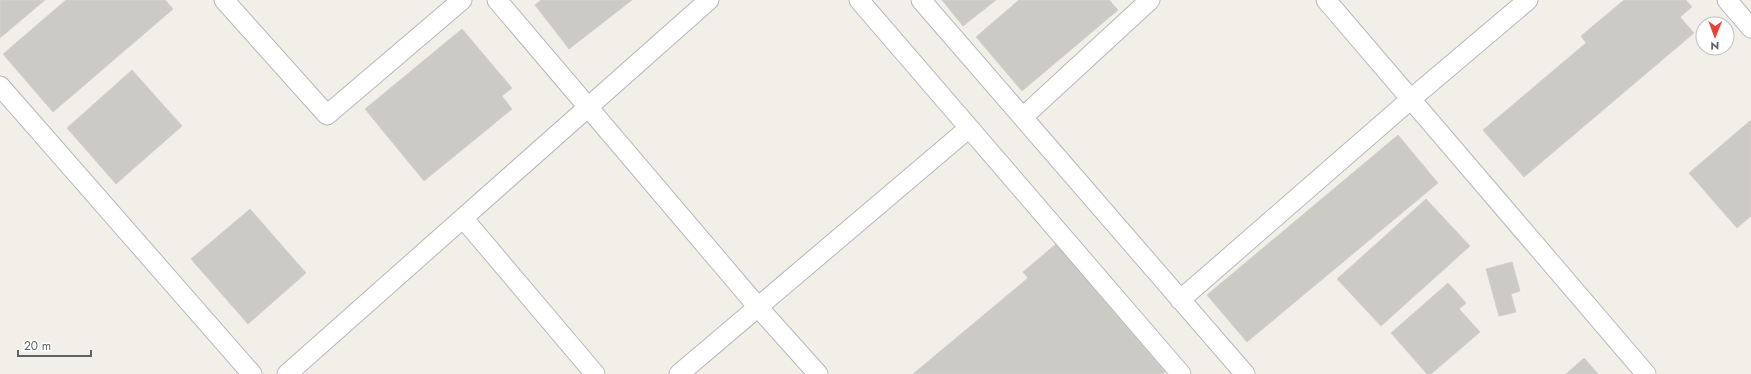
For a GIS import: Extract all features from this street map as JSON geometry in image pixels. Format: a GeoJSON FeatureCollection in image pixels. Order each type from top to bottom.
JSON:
{"type":"FeatureCollection","features":[{"type":"Feature","properties":{"kind":"street"},"geometry":{"type":"LineString","coordinates":[[224,0],[327,115],[462,0]]}},
{"type":"Feature","properties":{"kind":"street"},"geometry":{"type":"LineString","coordinates":[[497,0],[758,307],[818,374]]}},
{"type":"Feature","properties":{"kind":"street"},"geometry":{"type":"LineString","coordinates":[[287,374],[709,0]]}},
{"type":"Feature","properties":{"kind":"street"},"geometry":{"type":"LineString","coordinates":[[859,0],[1180,374]]}},
{"type":"Feature","properties":{"kind":"street"},"geometry":{"type":"LineString","coordinates":[[921,0],[1244,374]]}},
{"type":"Feature","properties":{"kind":"street"},"geometry":{"type":"LineString","coordinates":[[1023,117],[1150,0]]}},
{"type":"Feature","properties":{"kind":"street"},"geometry":{"type":"LineString","coordinates":[[1326,0],[1646,374]]}},
{"type":"Feature","properties":{"kind":"street"},"geometry":{"type":"LineString","coordinates":[[1728,0],[1751,28]]}},
{"type":"Feature","properties":{"kind":"street"},"geometry":{"type":"LineString","coordinates":[[1180,300],[1526,1]]}},
{"type":"Feature","properties":{"kind":"street"},"geometry":{"type":"LineString","coordinates":[[0,86],[252,374]]}},
{"type":"Feature","properties":{"kind":"street"},"geometry":{"type":"LineString","coordinates":[[680,374],[969,128]]}},
{"type":"Feature","properties":{"kind":"street"},"geometry":{"type":"LineString","coordinates":[[463,218],[595,374]]}},
{"type":"Feature","properties":{"kind":"building"},"geometry":{"type":"Polygon","coordinates":[[[0,0],[45,0],[0,38],[0,0]]]}},
{"type":"Feature","properties":{"kind":"building"},"geometry":{"type":"Polygon","coordinates":[[[66,0],[165,0],[173,9],[53,112],[3,54],[66,0]]]}},
{"type":"Feature","properties":{"kind":"building"},"geometry":{"type":"Polygon","coordinates":[[[541,0],[632,0],[569,49],[535,5],[541,0]]]}},
{"type":"Feature","properties":{"kind":"building"},"geometry":{"type":"Polygon","coordinates":[[[942,0],[996,0],[963,26],[942,0]]]}},
{"type":"Feature","properties":{"kind":"building"},"geometry":{"type":"Polygon","coordinates":[[[1019,0],[1109,0],[1118,10],[1022,91],[976,37],[1019,0]]]}},
{"type":"Feature","properties":{"kind":"building"},"geometry":{"type":"Polygon","coordinates":[[[1624,0],[1686,0],[1692,7],[1680,17],[1694,33],[1524,177],[1483,130],[1586,43],[1581,36],[1624,0]]]}},
{"type":"Feature","properties":{"kind":"building"},"geometry":{"type":"Polygon","coordinates":[[[462,29],[512,88],[502,96],[512,109],[424,181],[365,109],[462,29]]]}},
{"type":"Feature","properties":{"kind":"building"},"geometry":{"type":"Polygon","coordinates":[[[132,70],[182,126],[116,184],[67,128],[132,70]]]}},
{"type":"Feature","properties":{"kind":"building"},"geometry":{"type":"Polygon","coordinates":[[[1751,120],[1751,216],[1737,228],[1689,173],[1751,120]]]}},
{"type":"Feature","properties":{"kind":"building"},"geometry":{"type":"Polygon","coordinates":[[[1398,135],[1438,183],[1247,342],[1207,295],[1398,135]]]}},
{"type":"Feature","properties":{"kind":"building"},"geometry":{"type":"Polygon","coordinates":[[[1426,199],[1470,246],[1381,326],[1337,279],[1426,199]]]}},
{"type":"Feature","properties":{"kind":"building"},"geometry":{"type":"Polygon","coordinates":[[[250,209],[306,273],[248,324],[191,259],[250,209]]]}},
{"type":"Feature","properties":{"kind":"building"},"geometry":{"type":"Polygon","coordinates":[[[1056,244],[1165,372],[1162,374],[913,374],[1028,278],[1023,272],[1056,244]]]}},
{"type":"Feature","properties":{"kind":"building"},"geometry":{"type":"Polygon","coordinates":[[[1512,262],[1520,291],[1511,294],[1516,312],[1499,316],[1486,269],[1512,262]]]}},
{"type":"Feature","properties":{"kind":"building"},"geometry":{"type":"Polygon","coordinates":[[[1448,283],[1466,303],[1459,309],[1480,332],[1431,374],[1427,374],[1391,333],[1448,283]]]}},
{"type":"Feature","properties":{"kind":"building"},"geometry":{"type":"Polygon","coordinates":[[[1584,358],[1598,374],[1566,374],[1584,358]]]}}]}
